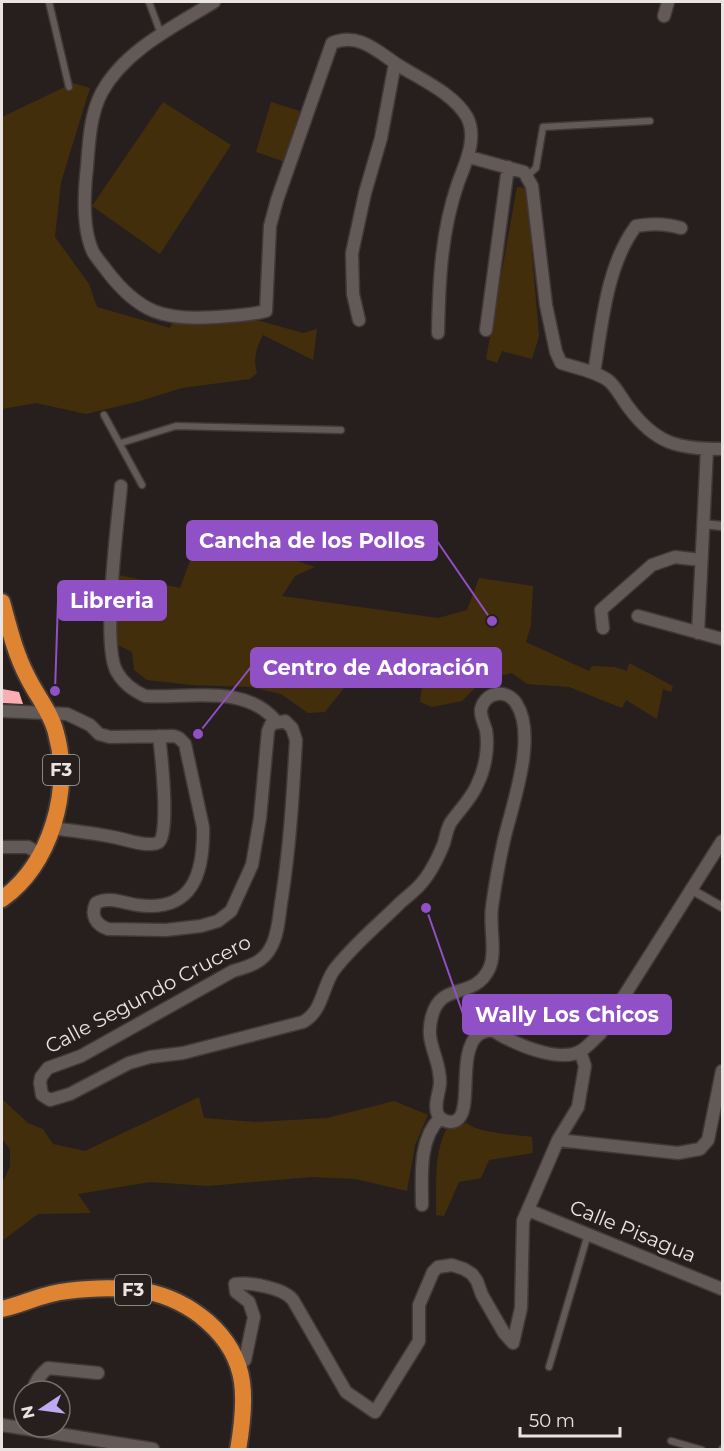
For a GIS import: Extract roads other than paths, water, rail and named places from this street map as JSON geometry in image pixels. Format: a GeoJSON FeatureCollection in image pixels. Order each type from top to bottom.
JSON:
{"type":"FeatureCollection","features":[{"type":"Feature","properties":{"kind":"highway","name":"F3"},"geometry":{"type":"LineString","coordinates":[[2,602],[14,646],[26,675],[56,733],[61,782],[53,828],[40,854],[22,880],[2,899]]}},
{"type":"Feature","properties":{"kind":"highway","name":"F3"},"geometry":{"type":"LineString","coordinates":[[2,1309],[65,1291],[109,1288],[151,1293],[184,1306],[212,1325],[230,1347],[238,1364],[242,1379],[244,1409],[238,1449]]}},
{"type":"Feature","properties":{"kind":"street"},"geometry":{"type":"LineString","coordinates":[[214,2],[133,55],[114,72],[101,93],[93,113],[85,187],[87,233],[94,253],[118,285],[151,311],[167,317],[192,319],[252,315],[266,310],[270,226],[274,208],[332,43],[341,39],[353,39],[378,50],[449,97],[468,118],[469,157],[458,184],[446,230],[439,273],[438,333]]}},
{"type":"Feature","properties":{"kind":"street"},"geometry":{"type":"LineString","coordinates":[[664,16],[668,2]]}},
{"type":"Feature","properties":{"kind":"street"},"geometry":{"type":"LineString","coordinates":[[359,320],[353,294],[352,254],[365,193],[381,138],[395,63]]}},
{"type":"Feature","properties":{"kind":"street"},"geometry":{"type":"LineString","coordinates":[[469,157],[524,172],[527,176],[534,195],[546,305],[556,352],[561,363],[594,373],[609,381],[640,423],[668,443],[723,449]]}},
{"type":"Feature","properties":{"kind":"street"},"geometry":{"type":"LineString","coordinates":[[486,330],[508,167]]}},
{"type":"Feature","properties":{"kind":"street"},"geometry":{"type":"LineString","coordinates":[[594,373],[606,305],[618,258],[628,237],[636,226],[650,223],[681,228]]}},
{"type":"Feature","properties":{"kind":"street"},"geometry":{"type":"LineString","coordinates":[[698,633],[707,449]]}},
{"type":"Feature","properties":{"kind":"street"},"geometry":{"type":"LineString","coordinates":[[121,486],[110,619],[113,661],[117,672],[135,691],[145,696],[224,695],[247,701],[268,711],[276,721]]}},
{"type":"Feature","properties":{"kind":"street"},"geometry":{"type":"LineString","coordinates":[[703,524],[723,526]]}},
{"type":"Feature","properties":{"kind":"street"},"geometry":{"type":"LineString","coordinates":[[603,628],[602,610],[652,565],[675,557],[702,560]]}},
{"type":"Feature","properties":{"kind":"street"},"geometry":{"type":"LineString","coordinates":[[638,616],[723,639]]}},
{"type":"Feature","properties":{"kind":"street","name":"Calle Segundo Crucero"},"geometry":{"type":"LineString","coordinates":[[2,711],[67,714],[90,725],[99,734],[110,737],[159,736],[179,738],[185,744],[203,826],[198,874],[188,893],[174,901],[147,906],[112,900],[96,903],[93,913],[96,921],[108,929],[166,930],[201,927],[218,921],[231,911],[252,865],[260,818],[268,731],[271,724],[276,721],[285,721],[292,728],[296,740],[290,843],[279,919],[271,948],[263,958],[252,965],[233,971],[81,1056],[48,1068],[41,1077],[42,1095],[46,1099],[54,1100],[129,1063],[150,1057],[183,1053],[303,1022],[314,1015],[329,979],[340,963],[418,888],[428,875],[451,822],[462,811],[478,785],[487,743],[481,714],[482,706],[490,697],[502,694],[515,701],[524,725],[525,744],[518,788],[503,843],[491,909],[490,967],[478,982],[442,996],[435,1003],[429,1026],[429,1041],[440,1082],[436,1107],[440,1118]]}},
{"type":"Feature","properties":{"kind":"street"},"geometry":{"type":"LineString","coordinates":[[53,828],[91,833],[142,844],[159,842],[162,837],[164,819],[163,770],[159,736]]}},
{"type":"Feature","properties":{"kind":"street"},"geometry":{"type":"LineString","coordinates":[[422,1205],[425,1145],[434,1124],[440,1118],[451,1122],[457,1121],[463,1115],[468,1056],[472,1041],[482,1032],[492,1031],[541,1052],[562,1054],[580,1051],[600,1034],[611,1019],[723,841]]}},
{"type":"Feature","properties":{"kind":"street"},"geometry":{"type":"LineString","coordinates":[[2,847],[28,847],[40,854]]}},
{"type":"Feature","properties":{"kind":"street"},"geometry":{"type":"LineString","coordinates":[[692,890],[723,907]]}},
{"type":"Feature","properties":{"kind":"street"},"geometry":{"type":"LineString","coordinates":[[238,1364],[244,1360],[254,1317],[249,1302],[236,1292],[235,1284],[252,1284],[283,1291],[293,1300],[346,1392],[375,1412],[419,1341],[419,1305],[433,1272],[442,1266],[452,1265],[472,1275],[504,1333],[513,1343],[521,1308],[523,1221],[558,1140],[578,1107],[585,1066],[580,1051]]}},
{"type":"Feature","properties":{"kind":"street"},"geometry":{"type":"LineString","coordinates":[[558,1140],[678,1152],[700,1149],[708,1140],[723,1071]]}},
{"type":"Feature","properties":{"kind":"street","name":"Calle Pisagua"},"geometry":{"type":"LineString","coordinates":[[528,1210],[723,1289]]}},
{"type":"Feature","properties":{"kind":"street"},"geometry":{"type":"LineString","coordinates":[[38,1379],[48,1368],[98,1373]]}},
{"type":"Feature","properties":{"kind":"street"},"geometry":{"type":"LineString","coordinates":[[72,1436],[153,1449]]}},
{"type":"Feature","properties":{"kind":"lane"},"geometry":{"type":"LineString","coordinates":[[49,2],[69,87]]}},
{"type":"Feature","properties":{"kind":"lane"},"geometry":{"type":"LineString","coordinates":[[149,2],[161,35]]}},
{"type":"Feature","properties":{"kind":"lane"},"geometry":{"type":"LineString","coordinates":[[527,176],[536,168],[543,127],[650,121]]}},
{"type":"Feature","properties":{"kind":"lane"},"geometry":{"type":"LineString","coordinates":[[104,415],[142,485]]}},
{"type":"Feature","properties":{"kind":"lane"},"geometry":{"type":"LineString","coordinates":[[121,443],[176,426],[341,430]]}},
{"type":"Feature","properties":{"kind":"lane"},"geometry":{"type":"LineString","coordinates":[[549,1367],[588,1233]]}},
{"type":"Feature","properties":{"kind":"lane"},"geometry":{"type":"LineString","coordinates":[[671,1441],[702,1449]]}},
{"type":"Feature","properties":{"kind":"place","name":"Cancha de los Pollos"},"geometry":{"type":"Point","coordinates":[492,621]}},
{"type":"Feature","properties":{"kind":"place","name":"Libreria"},"geometry":{"type":"Point","coordinates":[55,691]}},
{"type":"Feature","properties":{"kind":"place","name":"Centro de Adoración"},"geometry":{"type":"Point","coordinates":[198,734]}},
{"type":"Feature","properties":{"kind":"place","name":"Wally Los Chicos"},"geometry":{"type":"Point","coordinates":[426,908]}}]}
